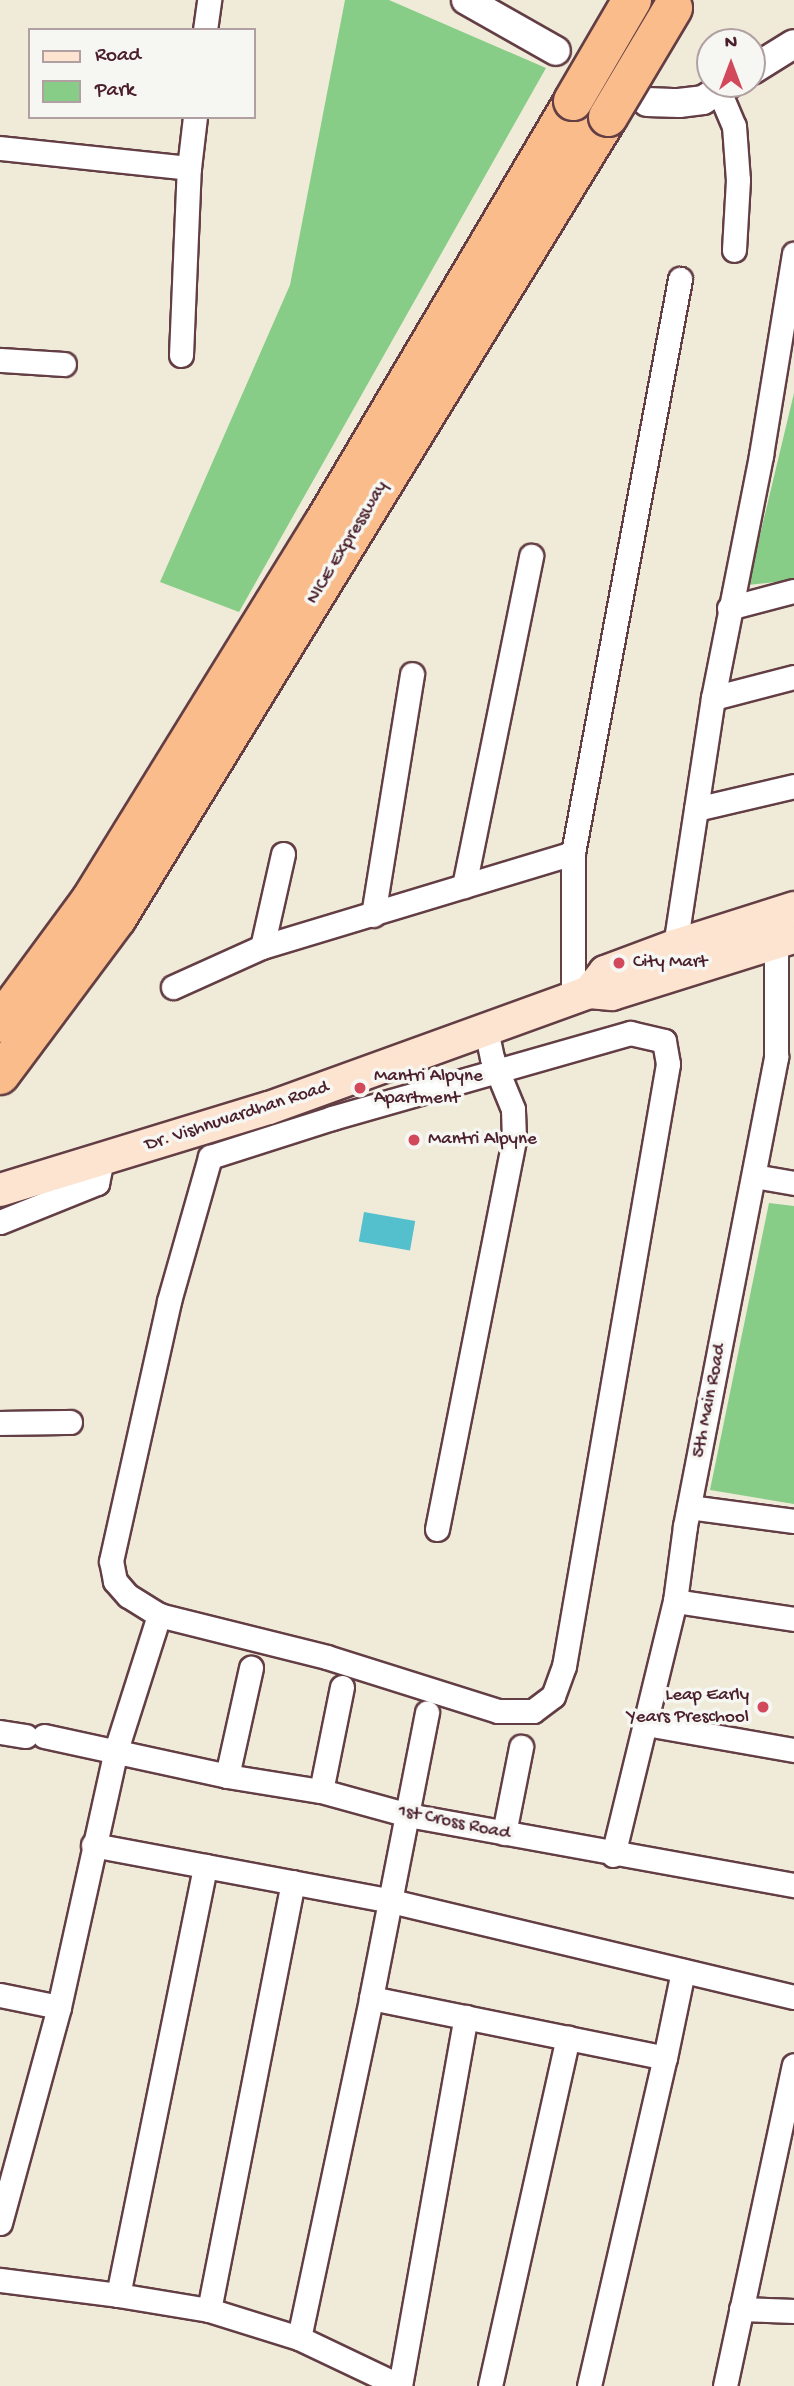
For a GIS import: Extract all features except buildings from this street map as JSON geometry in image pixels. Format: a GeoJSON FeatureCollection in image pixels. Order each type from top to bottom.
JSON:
{"type":"FeatureCollection","features":[{"type":"Feature","properties":{"kind":"highway","name":"NICE Expressway"},"geometry":{"type":"LineString","coordinates":[[0,1023],[97,889],[322,526],[632,0]]}},
{"type":"Feature","properties":{"kind":"highway","name":"NICE Expressway"},"geometry":{"type":"LineString","coordinates":[[0,1075],[117,918],[676,4]]}},
{"type":"Feature","properties":{"kind":"main road","name":"Dr. Vishnuvardhan Road"},"geometry":{"type":"LineString","coordinates":[[581,995],[605,972],[675,946],[794,908]]}},
{"type":"Feature","properties":{"kind":"main road","name":"Dr. Vishnuvardhan Road"},"geometry":{"type":"LineString","coordinates":[[0,1190],[217,1126],[313,1109],[486,1029],[581,995],[612,995],[785,940]]}},
{"type":"Feature","properties":{"kind":"street"},"geometry":{"type":"LineString","coordinates":[[205,28],[209,0]]}},
{"type":"Feature","properties":{"kind":"street"},"geometry":{"type":"LineString","coordinates":[[466,0],[556,51]]}},
{"type":"Feature","properties":{"kind":"street"},"geometry":{"type":"LineString","coordinates":[[766,61],[794,44]]}},
{"type":"Feature","properties":{"kind":"street"},"geometry":{"type":"LineString","coordinates":[[647,102],[679,103],[706,98]]}},
{"type":"Feature","properties":{"kind":"street"},"geometry":{"type":"LineString","coordinates":[[727,98],[734,126],[738,180],[734,250]]}},
{"type":"Feature","properties":{"kind":"street"},"geometry":{"type":"LineString","coordinates":[[181,355],[188,168],[195,119]]}},
{"type":"Feature","properties":{"kind":"street"},"geometry":{"type":"LineString","coordinates":[[0,148],[188,168]]}},
{"type":"Feature","properties":{"kind":"street"},"geometry":{"type":"LineString","coordinates":[[675,946],[713,698],[761,455],[794,254]]}},
{"type":"Feature","properties":{"kind":"street"},"geometry":{"type":"LineString","coordinates":[[581,995],[573,853],[680,279]]}},
{"type":"Feature","properties":{"kind":"street"},"geometry":{"type":"LineString","coordinates":[[0,360],[64,364]]}},
{"type":"Feature","properties":{"kind":"street"},"geometry":{"type":"LineString","coordinates":[[464,887],[531,556]]}},
{"type":"Feature","properties":{"kind":"street"},"geometry":{"type":"LineString","coordinates":[[729,608],[794,591]]}},
{"type":"Feature","properties":{"kind":"street"},"geometry":{"type":"LineString","coordinates":[[373,915],[412,674]]}},
{"type":"Feature","properties":{"kind":"street"},"geometry":{"type":"LineString","coordinates":[[713,698],[794,677]]}},
{"type":"Feature","properties":{"kind":"street"},"geometry":{"type":"LineString","coordinates":[[696,809],[794,786]]}},
{"type":"Feature","properties":{"kind":"street"},"geometry":{"type":"LineString","coordinates":[[262,947],[283,853]]}},
{"type":"Feature","properties":{"kind":"street"},"geometry":{"type":"LineString","coordinates":[[173,987],[262,947],[573,853]]}},
{"type":"Feature","properties":{"kind":"street","name":"5th Main Road"},"geometry":{"type":"LineString","coordinates":[[613,1855],[675,1601],[689,1507],[754,1176],[786,1045],[785,940]]}},
{"type":"Feature","properties":{"kind":"street"},"geometry":{"type":"LineString","coordinates":[[437,1529],[514,1139],[513,1109],[497,1072],[486,1029]]}},
{"type":"Feature","properties":{"kind":"street"},"geometry":{"type":"LineString","coordinates":[[630,1033],[664,1041],[668,1064],[564,1666],[553,1696],[533,1711],[498,1711],[327,1657],[159,1615],[128,1597],[115,1581],[111,1561],[169,1301],[210,1157],[313,1109],[497,1072],[630,1033]]}},
{"type":"Feature","properties":{"kind":"street"},"geometry":{"type":"LineString","coordinates":[[0,1222],[97,1183],[102,1160]]}},
{"type":"Feature","properties":{"kind":"street"},"geometry":{"type":"LineString","coordinates":[[754,1176],[794,1183]]}},
{"type":"Feature","properties":{"kind":"street"},"geometry":{"type":"LineString","coordinates":[[0,1423],[70,1422]]}},
{"type":"Feature","properties":{"kind":"street"},"geometry":{"type":"LineString","coordinates":[[689,1507],[794,1521]]}},
{"type":"Feature","properties":{"kind":"street"},"geometry":{"type":"LineString","coordinates":[[675,1601],[794,1619]]}},
{"type":"Feature","properties":{"kind":"street"},"geometry":{"type":"LineString","coordinates":[[0,2223],[59,2007],[116,1750],[159,1615]]}},
{"type":"Feature","properties":{"kind":"street"},"geometry":{"type":"LineString","coordinates":[[227,1776],[251,1668]]}},
{"type":"Feature","properties":{"kind":"street"},"geometry":{"type":"LineString","coordinates":[[321,1791],[342,1686]]}},
{"type":"Feature","properties":{"kind":"street"},"geometry":{"type":"LineString","coordinates":[[299,2338],[391,1901],[427,1712]]}},
{"type":"Feature","properties":{"kind":"street"},"geometry":{"type":"LineString","coordinates":[[646,1724],[794,1750]]}},
{"type":"Feature","properties":{"kind":"street","name":"1st Cross Road"},"geometry":{"type":"LineString","coordinates":[[0,1732],[116,1750],[227,1776],[321,1791],[408,1815],[613,1855],[794,1885]]}},
{"type":"Feature","properties":{"kind":"street"},"geometry":{"type":"LineString","coordinates":[[504,1833],[521,1747]]}},
{"type":"Feature","properties":{"kind":"street"},"geometry":{"type":"LineString","coordinates":[[93,1845],[391,1901],[794,1997]]}},
{"type":"Feature","properties":{"kind":"street"},"geometry":{"type":"LineString","coordinates":[[118,2295],[205,1866]]}},
{"type":"Feature","properties":{"kind":"street"},"geometry":{"type":"LineString","coordinates":[[209,2310],[293,1882]]}},
{"type":"Feature","properties":{"kind":"street"},"geometry":{"type":"LineString","coordinates":[[589,2386],[683,1971]]}},
{"type":"Feature","properties":{"kind":"street"},"geometry":{"type":"LineString","coordinates":[[0,1995],[59,2007]]}},
{"type":"Feature","properties":{"kind":"street"},"geometry":{"type":"LineString","coordinates":[[371,1998],[665,2058]]}},
{"type":"Feature","properties":{"kind":"street"},"geometry":{"type":"LineString","coordinates":[[0,2280],[209,2310],[299,2338],[400,2386],[466,2017]]}},
{"type":"Feature","properties":{"kind":"street"},"geometry":{"type":"LineString","coordinates":[[490,2386],[568,2038]]}},
{"type":"Feature","properties":{"kind":"street"},"geometry":{"type":"LineString","coordinates":[[725,2386],[794,2065]]}},
{"type":"Feature","properties":{"kind":"street"},"geometry":{"type":"LineString","coordinates":[[741,2309],[794,2311]]}},
{"type":"Feature","properties":{"kind":"green space"},"geometry":{"type":"Polygon","coordinates":[[[345,0],[389,0],[546,68],[239,612],[160,582],[290,285],[345,0]]]}},
{"type":"Feature","properties":{"kind":"green space"},"geometry":{"type":"Polygon","coordinates":[[[794,393],[794,580],[748,585],[794,393]]]}},
{"type":"Feature","properties":{"kind":"green space"},"geometry":{"type":"Polygon","coordinates":[[[769,1203],[794,1206],[794,1504],[710,1490],[769,1203]]]}},
{"type":"Feature","properties":{"kind":"water"},"geometry":{"type":"Polygon","coordinates":[[[364,1212],[415,1221],[410,1251],[359,1242],[364,1212]]]}},
{"type":"Feature","properties":{"kind":"place","name":"City Mart"},"geometry":{"type":"Point","coordinates":[619,963]}},
{"type":"Feature","properties":{"kind":"place","name":"Mantri Alpyne Apartment"},"geometry":{"type":"Point","coordinates":[360,1088]}},
{"type":"Feature","properties":{"kind":"place","name":"Mantri Alpyne"},"geometry":{"type":"Point","coordinates":[414,1140]}},
{"type":"Feature","properties":{"kind":"place","name":"Leap Early Years Preschool"},"geometry":{"type":"Point","coordinates":[763,1707]}}]}
